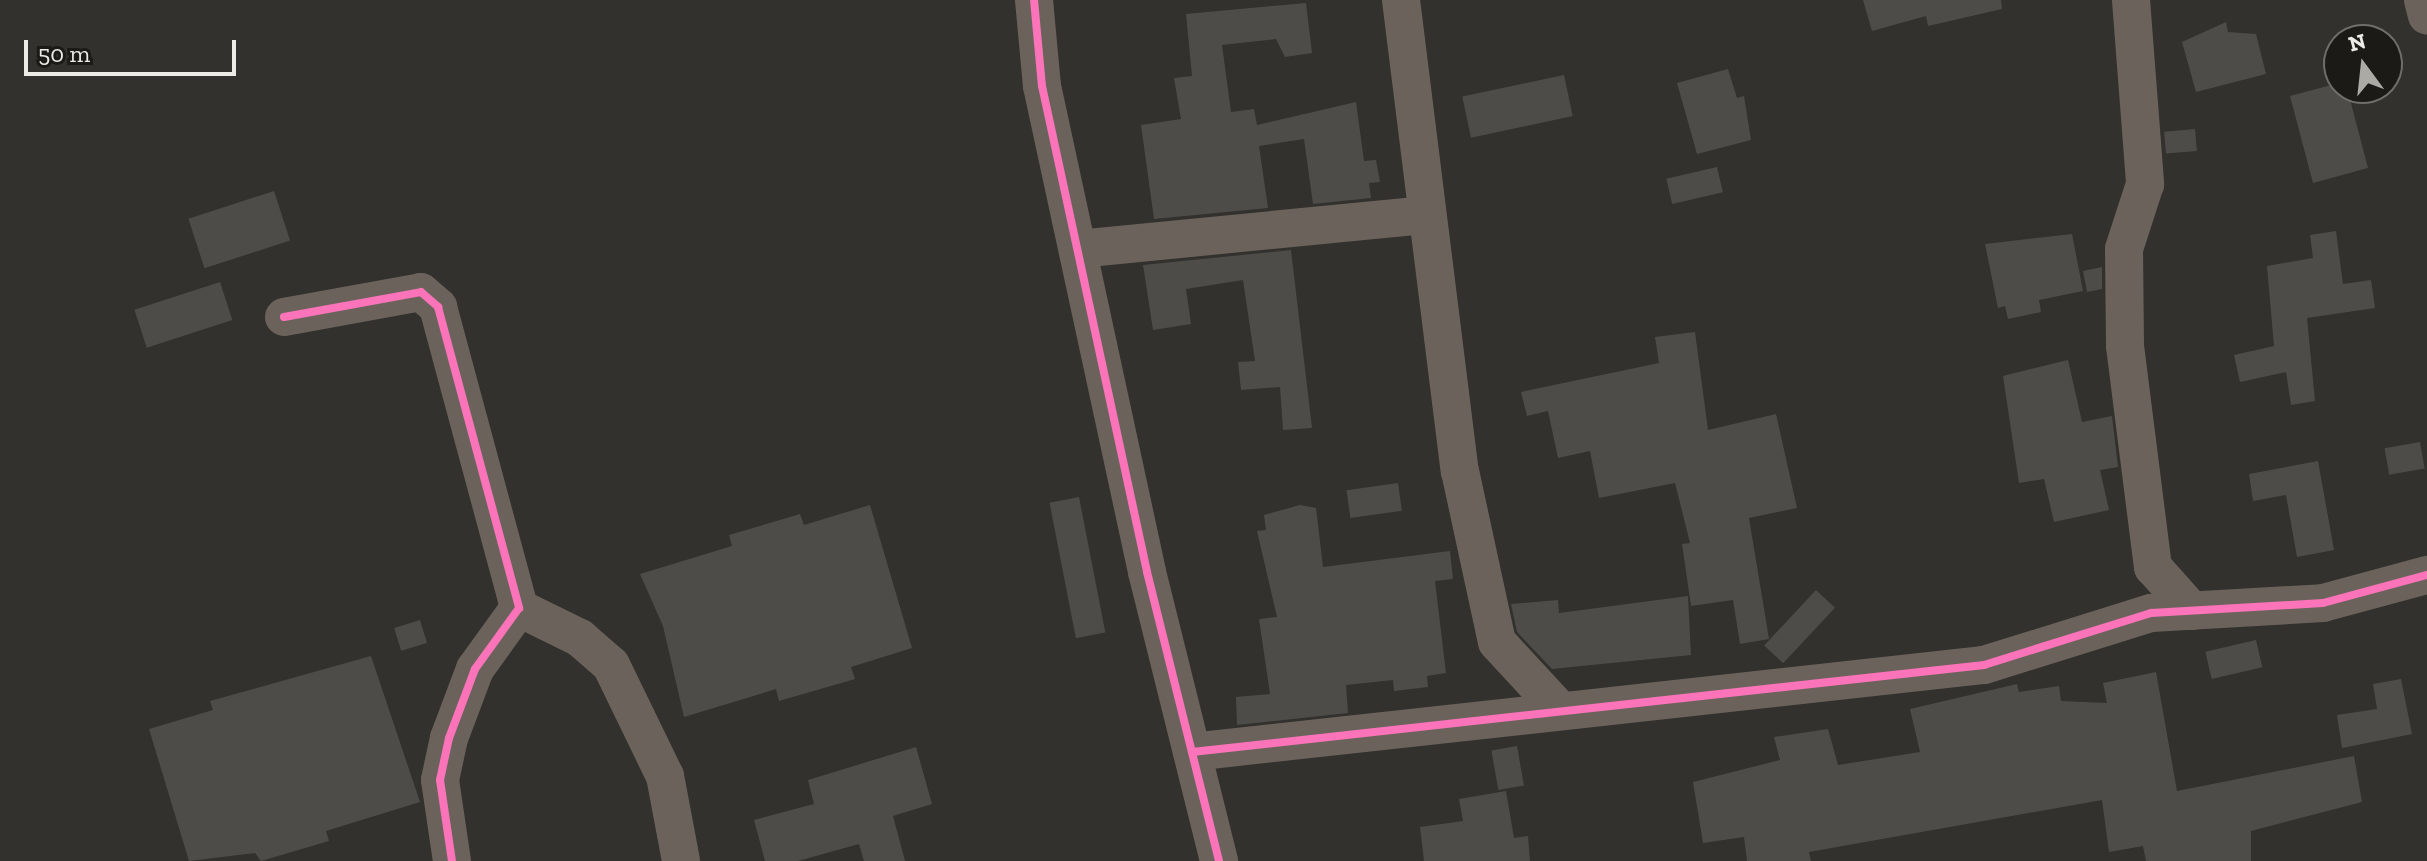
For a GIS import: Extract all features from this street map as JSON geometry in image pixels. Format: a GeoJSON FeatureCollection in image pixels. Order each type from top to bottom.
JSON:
{"type":"FeatureCollection","features":[{"type":"Feature","properties":{"kind":"street"},"geometry":{"type":"LineString","coordinates":[[1034,0],[1034,40],[1078,249],[1219,861]]}},
{"type":"Feature","properties":{"kind":"street"},"geometry":{"type":"LineString","coordinates":[[1401,0],[1424,215],[1460,471],[1497,642],[1556,706]]}},
{"type":"Feature","properties":{"kind":"street"},"geometry":{"type":"LineString","coordinates":[[2131,0],[2145,184],[2124,249],[2125,346],[2153,567],[2192,611]]}},
{"type":"Feature","properties":{"kind":"street"},"geometry":{"type":"LineString","coordinates":[[2423,0],[2427,16]]}},
{"type":"Feature","properties":{"kind":"street"},"geometry":{"type":"LineString","coordinates":[[1078,249],[1424,215]]}},
{"type":"Feature","properties":{"kind":"street"},"geometry":{"type":"LineString","coordinates":[[284,317],[421,292],[438,307],[519,608],[580,638],[611,665],[665,776],[681,861]]}},
{"type":"Feature","properties":{"kind":"street"},"geometry":{"type":"LineString","coordinates":[[1192,752],[1556,706],[1984,665],[2112,621],[2192,611],[2323,603],[2427,575]]}},
{"type":"Feature","properties":{"kind":"street"},"geometry":{"type":"LineString","coordinates":[[452,861],[440,780],[449,738],[475,669],[519,608]]}},
{"type":"Feature","properties":{"kind":"building"},"geometry":{"type":"Polygon","coordinates":[[[1863,0],[2001,0],[2002,9],[1928,26],[1926,16],[1872,31],[1863,0]]]}},
{"type":"Feature","properties":{"kind":"building"},"geometry":{"type":"Polygon","coordinates":[[[1306,3],[1312,53],[1285,57],[1276,39],[1222,45],[1231,112],[1254,109],[1257,125],[1356,102],[1364,161],[1376,160],[1380,182],[1369,183],[1371,198],[1313,204],[1304,139],[1259,146],[1268,208],[1154,219],[1141,125],[1181,119],[1174,78],[1192,76],[1186,14],[1306,3]]]}},
{"type":"Feature","properties":{"kind":"building"},"geometry":{"type":"Polygon","coordinates":[[[2226,22],[2228,32],[2256,34],[2266,74],[2196,92],[2182,42],[2226,22]]]}},
{"type":"Feature","properties":{"kind":"building"},"geometry":{"type":"Polygon","coordinates":[[[1728,69],[1737,98],[1744,96],[1751,140],[1697,154],[1677,83],[1728,69]]]}},
{"type":"Feature","properties":{"kind":"building"},"geometry":{"type":"Polygon","coordinates":[[[1564,75],[1573,116],[1471,138],[1462,97],[1564,75]]]}},
{"type":"Feature","properties":{"kind":"building"},"geometry":{"type":"Polygon","coordinates":[[[2323,87],[2323,104],[2351,104],[2368,168],[2313,183],[2290,96],[2323,87]]]}},
{"type":"Feature","properties":{"kind":"building"},"geometry":{"type":"Polygon","coordinates":[[[2195,129],[2197,151],[2166,154],[2164,132],[2195,129]]]}},
{"type":"Feature","properties":{"kind":"building"},"geometry":{"type":"Polygon","coordinates":[[[1717,167],[1723,192],[1672,204],[1666,179],[1717,167]]]}},
{"type":"Feature","properties":{"kind":"building"},"geometry":{"type":"Polygon","coordinates":[[[274,191],[290,240],[204,268],[188,219],[274,191]]]}},
{"type":"Feature","properties":{"kind":"building"},"geometry":{"type":"Polygon","coordinates":[[[2336,231],[2343,284],[2371,280],[2375,308],[2307,318],[2315,401],[2291,405],[2286,372],[2240,382],[2234,355],[2274,346],[2267,266],[2313,258],[2310,235],[2336,231]]]}},
{"type":"Feature","properties":{"kind":"building"},"geometry":{"type":"Polygon","coordinates":[[[2072,234],[2083,291],[2039,300],[2041,312],[2008,319],[2005,306],[1998,308],[1985,244],[2072,234]]]}},
{"type":"Feature","properties":{"kind":"building"},"geometry":{"type":"Polygon","coordinates":[[[1291,250],[1312,428],[1283,430],[1280,387],[1241,390],[1238,362],[1255,361],[1243,280],[1186,289],[1191,324],[1153,330],[1143,265],[1291,250]]]}},
{"type":"Feature","properties":{"kind":"building"},"geometry":{"type":"Polygon","coordinates":[[[2102,267],[2102,289],[2087,292],[2083,271],[2102,267]]]}},
{"type":"Feature","properties":{"kind":"building"},"geometry":{"type":"Polygon","coordinates":[[[220,282],[232,320],[147,348],[134,310],[220,282]]]}},
{"type":"Feature","properties":{"kind":"building"},"geometry":{"type":"Polygon","coordinates":[[[1695,332],[1708,430],[1776,414],[1797,508],[1749,518],[1769,639],[1740,644],[1733,600],[1691,606],[1682,544],[1690,543],[1675,483],[1599,498],[1590,451],[1558,458],[1548,411],[1527,416],[1521,392],[1659,363],[1655,337],[1695,332]]]}},
{"type":"Feature","properties":{"kind":"building"},"geometry":{"type":"Polygon","coordinates":[[[2068,360],[2082,422],[2112,416],[2118,467],[2100,470],[2109,510],[2054,522],[2044,479],[2019,483],[2003,376],[2068,360]]]}},
{"type":"Feature","properties":{"kind":"building"},"geometry":{"type":"Polygon","coordinates":[[[2420,442],[2425,469],[2389,475],[2385,448],[2420,442]]]}},
{"type":"Feature","properties":{"kind":"building"},"geometry":{"type":"Polygon","coordinates":[[[2318,461],[2334,550],[2297,557],[2286,495],[2253,501],[2249,474],[2318,461]]]}},
{"type":"Feature","properties":{"kind":"building"},"geometry":{"type":"Polygon","coordinates":[[[1398,483],[1402,511],[1350,518],[1347,490],[1398,483]]]}},
{"type":"Feature","properties":{"kind":"building"},"geometry":{"type":"Polygon","coordinates":[[[1079,497],[1105,632],[1076,638],[1050,503],[1079,497]]]}},
{"type":"Feature","properties":{"kind":"building"},"geometry":{"type":"Polygon","coordinates":[[[870,505],[912,648],[851,667],[855,679],[779,701],[776,689],[684,717],[663,626],[640,574],[732,546],[729,535],[800,514],[804,525],[870,505]]]}},
{"type":"Feature","properties":{"kind":"building"},"geometry":{"type":"Polygon","coordinates":[[[1300,505],[1316,508],[1323,567],[1450,551],[1453,579],[1435,581],[1446,673],[1427,676],[1428,687],[1394,691],[1393,680],[1346,685],[1348,713],[1237,725],[1236,697],[1270,694],[1259,619],[1277,617],[1257,531],[1266,530],[1264,515],[1300,505]]]}},
{"type":"Feature","properties":{"kind":"building"},"geometry":{"type":"Polygon","coordinates":[[[1816,590],[1835,608],[1783,663],[1764,646],[1816,590]]]}},
{"type":"Feature","properties":{"kind":"building"},"geometry":{"type":"Polygon","coordinates":[[[1688,596],[1691,655],[1552,669],[1517,632],[1511,604],[1558,600],[1559,613],[1688,596]]]}},
{"type":"Feature","properties":{"kind":"building"},"geometry":{"type":"Polygon","coordinates":[[[420,620],[427,643],[401,651],[394,628],[420,620]]]}},
{"type":"Feature","properties":{"kind":"building"},"geometry":{"type":"Polygon","coordinates":[[[2256,640],[2262,667],[2212,679],[2205,652],[2256,640]]]}},
{"type":"Feature","properties":{"kind":"building"},"geometry":{"type":"Polygon","coordinates":[[[371,656],[420,802],[326,831],[329,841],[261,861],[255,853],[189,861],[149,729],[213,710],[210,701],[371,656]]]}},
{"type":"Feature","properties":{"kind":"building"},"geometry":{"type":"Polygon","coordinates":[[[2156,672],[2177,791],[2354,756],[2362,802],[2251,831],[2251,861],[2146,861],[2143,846],[2109,852],[2102,800],[1809,852],[1811,861],[1747,861],[1744,837],[1703,843],[1693,782],[1780,760],[1774,737],[1828,729],[1838,765],[1920,752],[1910,709],[2017,684],[2019,692],[2059,686],[2061,701],[2107,703],[2103,683],[2156,672]]]}},
{"type":"Feature","properties":{"kind":"building"},"geometry":{"type":"Polygon","coordinates":[[[2401,679],[2412,734],[2342,748],[2337,715],[2377,709],[2373,684],[2401,679]]]}},
{"type":"Feature","properties":{"kind":"building"},"geometry":{"type":"Polygon","coordinates":[[[1517,746],[1524,785],[1498,790],[1491,751],[1517,746]]]}},
{"type":"Feature","properties":{"kind":"building"},"geometry":{"type":"Polygon","coordinates":[[[916,747],[932,804],[893,816],[905,861],[864,861],[859,844],[798,861],[765,861],[754,820],[814,804],[808,780],[916,747]]]}},
{"type":"Feature","properties":{"kind":"building"},"geometry":{"type":"Polygon","coordinates":[[[1506,791],[1514,838],[1528,836],[1530,861],[1424,861],[1420,827],[1463,821],[1459,799],[1506,791]]]}},
{"type":"Feature","properties":{"kind":"cycle path"},"geometry":{"type":"LineString","coordinates":[[1034,0],[1042,86],[1147,572],[1219,861]]}},
{"type":"Feature","properties":{"kind":"cycle path"},"geometry":{"type":"LineString","coordinates":[[284,317],[421,292],[438,307],[519,608],[475,669],[449,738],[440,780],[452,861]]}},
{"type":"Feature","properties":{"kind":"cycle path"},"geometry":{"type":"LineString","coordinates":[[1192,752],[1984,665],[2151,613],[2323,603],[2427,575]]}}]}
